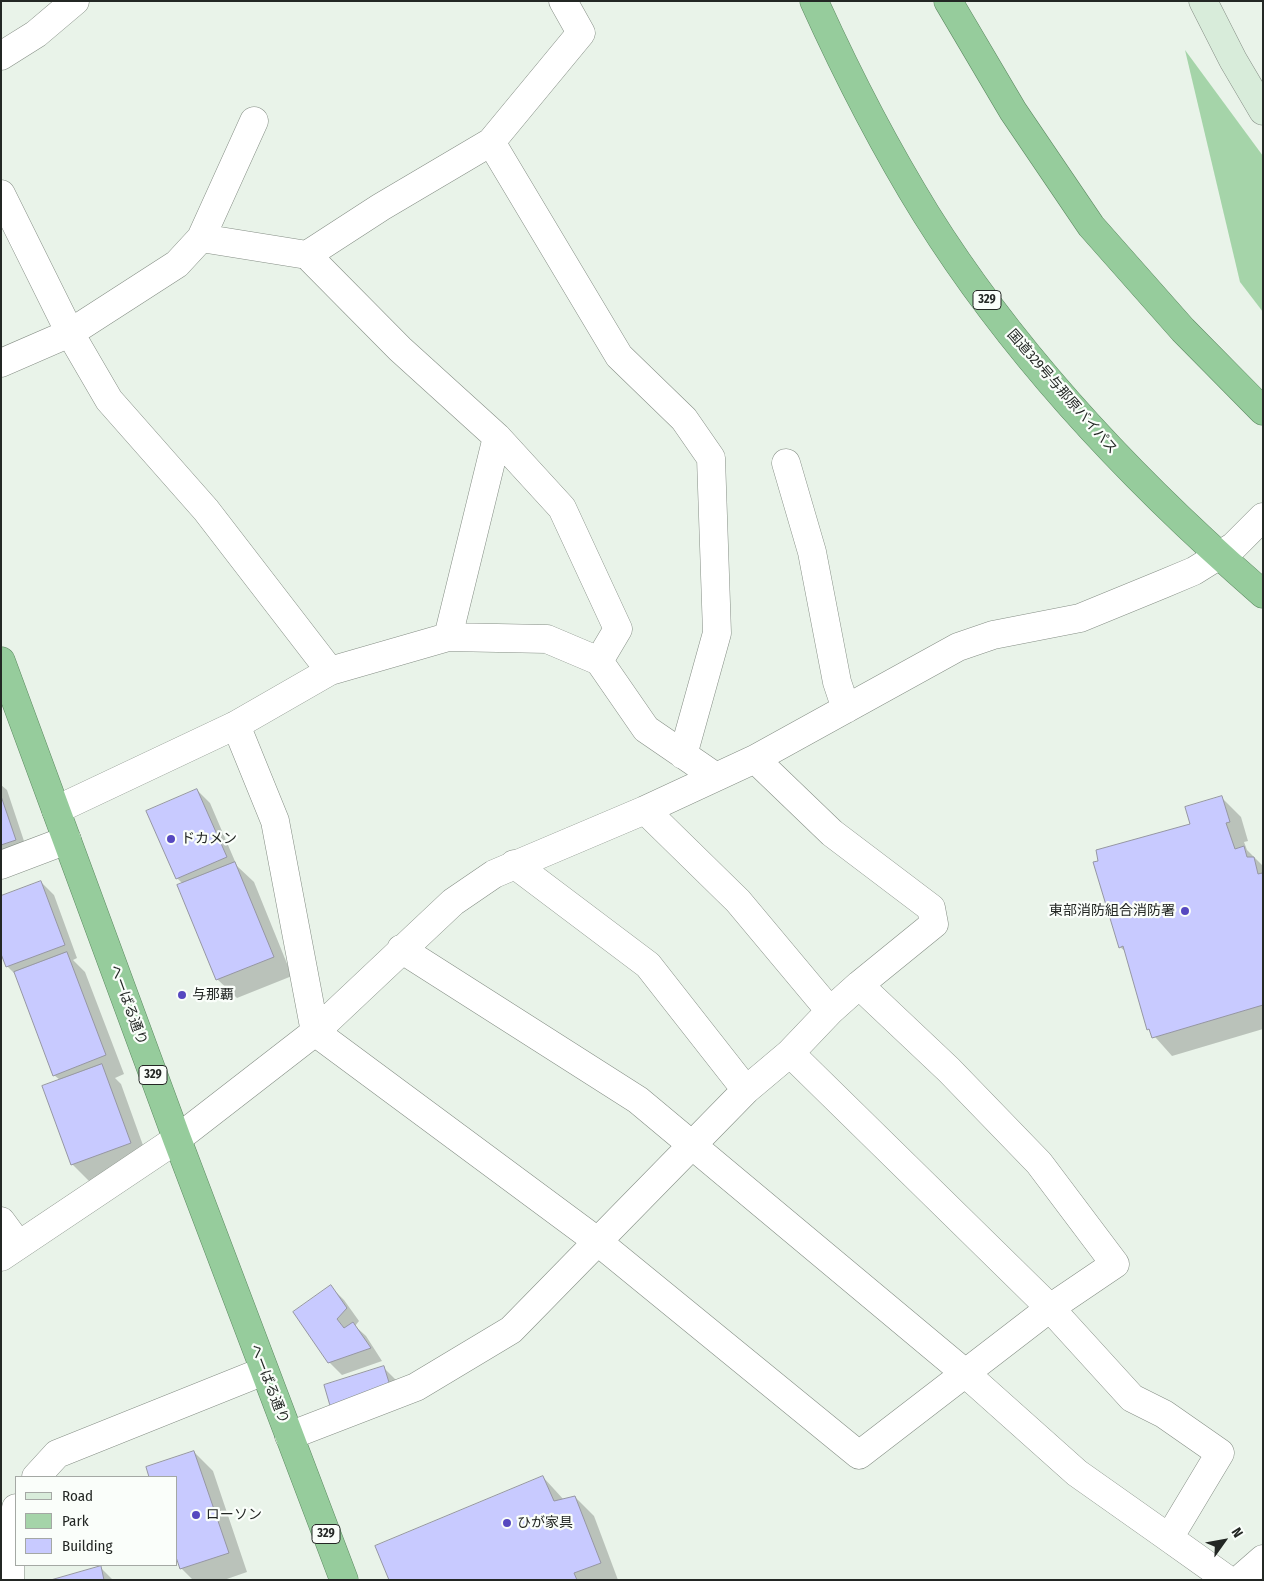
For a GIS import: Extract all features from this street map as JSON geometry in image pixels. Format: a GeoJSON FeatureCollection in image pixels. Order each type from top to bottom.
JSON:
{"type":"FeatureCollection","features":[{"type":"Feature","properties":{"kind":"highway","name":"国道329号与那原バイパス"},"geometry":{"type":"LineString","coordinates":[[814,1],[847,74],[926,215],[1003,324],[1090,428],[1162,503],[1263,594]]}},
{"type":"Feature","properties":{"kind":"highway"},"geometry":{"type":"LineString","coordinates":[[948,1],[1013,111],[1091,226],[1183,330],[1263,411]]}},
{"type":"Feature","properties":{"kind":"highway","name":"へーばる通り"},"geometry":{"type":"LineString","coordinates":[[1,661],[177,1139],[344,1580]]}},
{"type":"Feature","properties":{"kind":"main road"},"geometry":{"type":"LineString","coordinates":[[1203,1],[1233,60],[1263,111]]}},
{"type":"Feature","properties":{"kind":"street"},"geometry":{"type":"LineString","coordinates":[[1,56],[36,34],[75,1]]}},
{"type":"Feature","properties":{"kind":"street"},"geometry":{"type":"LineString","coordinates":[[307,255],[382,207],[491,142],[581,33],[563,1]]}},
{"type":"Feature","properties":{"kind":"street"},"geometry":{"type":"LineString","coordinates":[[1,363],[70,333],[177,264],[201,238],[254,121]]}},
{"type":"Feature","properties":{"kind":"street"},"geometry":{"type":"LineString","coordinates":[[491,142],[619,356],[684,419],[711,458],[716,633],[683,755]]}},
{"type":"Feature","properties":{"kind":"street"},"geometry":{"type":"LineString","coordinates":[[1,194],[70,333],[109,400],[206,510],[330,671]]}},
{"type":"Feature","properties":{"kind":"street"},"geometry":{"type":"LineString","coordinates":[[201,238],[307,255],[400,348],[497,437],[562,508],[602,594],[618,629],[600,661]]}},
{"type":"Feature","properties":{"kind":"street"},"geometry":{"type":"LineString","coordinates":[[448,637],[497,437]]}},
{"type":"Feature","properties":{"kind":"street"},"geometry":{"type":"LineString","coordinates":[[786,463],[812,552],[837,682],[846,709]]}},
{"type":"Feature","properties":{"kind":"street"},"geometry":{"type":"LineString","coordinates":[[1,1221],[10,1250],[177,1139],[315,1032],[453,902],[494,874],[645,810],[755,759],[958,647],[992,635],[1080,618],[1186,574],[1234,546],[1263,517]]}},
{"type":"Feature","properties":{"kind":"street"},"geometry":{"type":"LineString","coordinates":[[56,810],[236,726],[330,671],[448,637],[547,639],[600,661],[646,729],[716,776]]}},
{"type":"Feature","properties":{"kind":"street"},"geometry":{"type":"LineString","coordinates":[[236,726],[275,820],[315,1032],[597,1241],[859,1455],[1050,1308],[1115,1264],[1039,1163],[949,1070],[859,985]]}},
{"type":"Feature","properties":{"kind":"street"},"geometry":{"type":"LineString","coordinates":[[289,1436],[416,1386],[511,1330],[746,1090],[790,1053],[830,1011],[859,985],[934,924],[932,908],[832,833],[755,759]]}},
{"type":"Feature","properties":{"kind":"street"},"geometry":{"type":"LineString","coordinates":[[645,810],[738,901],[830,1011]]}},
{"type":"Feature","properties":{"kind":"street"},"geometry":{"type":"LineString","coordinates":[[1,865],[67,840]]}},
{"type":"Feature","properties":{"kind":"street"},"geometry":{"type":"LineString","coordinates":[[514,864],[648,965],[746,1090]]}},
{"type":"Feature","properties":{"kind":"street"},"geometry":{"type":"LineString","coordinates":[[401,949],[638,1100],[965,1373],[1077,1473],[1228,1580]]}},
{"type":"Feature","properties":{"kind":"street"},"geometry":{"type":"LineString","coordinates":[[790,1053],[1050,1308],[1132,1398],[1164,1414],[1220,1452],[1170,1538]]}},
{"type":"Feature","properties":{"kind":"street"},"geometry":{"type":"LineString","coordinates":[[37,1476],[57,1454],[264,1371]]}},
{"type":"Feature","properties":{"kind":"street"},"geometry":{"type":"LineString","coordinates":[[10,1580],[10,1548],[15,1515]]}},
{"type":"Feature","properties":{"kind":"street"},"geometry":{"type":"LineString","coordinates":[[1239,1580],[1263,1559]]}},
{"type":"Feature","properties":{"kind":"green space"},"geometry":{"type":"Polygon","coordinates":[[[1185,50],[1263,156],[1263,312],[1240,282],[1185,50]]]}},
{"type":"Feature","properties":{"kind":"building"},"geometry":{"type":"Polygon","coordinates":[[[197,789],[227,857],[176,879],[146,811],[197,789]]]}},
{"type":"Feature","properties":{"kind":"building"},"geometry":{"type":"Polygon","coordinates":[[[1,796],[16,840],[1,845],[1,796]]]}},
{"type":"Feature","properties":{"kind":"building","name":"東部消防組合消防署"},"geometry":{"type":"Polygon","coordinates":[[[1222,796],[1230,822],[1226,823],[1235,849],[1244,846],[1247,857],[1254,857],[1258,874],[1262,873],[1263,876],[1263,1005],[1152,1038],[1149,1029],[1147,1030],[1123,946],[1119,948],[1093,862],[1098,861],[1096,850],[1190,824],[1185,807],[1222,796]]]}},
{"type":"Feature","properties":{"kind":"building"},"geometry":{"type":"Polygon","coordinates":[[[235,862],[274,957],[216,980],[177,885],[235,862]]]}},
{"type":"Feature","properties":{"kind":"building"},"geometry":{"type":"Polygon","coordinates":[[[41,881],[65,945],[6,967],[1,954],[1,896],[41,881]]]}},
{"type":"Feature","properties":{"kind":"building"},"geometry":{"type":"Polygon","coordinates":[[[67,952],[106,1055],[53,1076],[14,972],[67,952]]]}},
{"type":"Feature","properties":{"kind":"building"},"geometry":{"type":"Polygon","coordinates":[[[102,1064],[131,1143],[71,1165],[42,1086],[102,1064]]]}},
{"type":"Feature","properties":{"kind":"building"},"geometry":{"type":"Polygon","coordinates":[[[331,1285],[347,1308],[337,1319],[344,1328],[353,1322],[371,1348],[328,1363],[293,1312],[331,1285]]]}},
{"type":"Feature","properties":{"kind":"building"},"geometry":{"type":"Polygon","coordinates":[[[384,1366],[391,1389],[331,1409],[324,1385],[384,1366]]]}},
{"type":"Feature","properties":{"kind":"building","name":"ローソン"},"geometry":{"type":"Polygon","coordinates":[[[194,1451],[229,1553],[180,1569],[178,1563],[178,1476],[149,1476],[146,1467],[194,1451]]]}},
{"type":"Feature","properties":{"kind":"building","name":"ひが家具"},"geometry":{"type":"Polygon","coordinates":[[[543,1476],[554,1501],[575,1496],[601,1563],[574,1573],[577,1580],[389,1580],[375,1546],[543,1476]]]}},
{"type":"Feature","properties":{"kind":"building"},"geometry":{"type":"Polygon","coordinates":[[[101,1566],[104,1580],[51,1580],[101,1566]]]}},
{"type":"Feature","properties":{"kind":"place","name":"ドカメン"},"geometry":{"type":"Point","coordinates":[171,839]}},
{"type":"Feature","properties":{"kind":"place","name":"東部消防組合消防署"},"geometry":{"type":"Point","coordinates":[1185,911]}},
{"type":"Feature","properties":{"kind":"place","name":"与那覇"},"geometry":{"type":"Point","coordinates":[182,995]}},
{"type":"Feature","properties":{"kind":"place","name":"ローソン"},"geometry":{"type":"Point","coordinates":[196,1515]}},
{"type":"Feature","properties":{"kind":"place","name":"ひが家具"},"geometry":{"type":"Point","coordinates":[507,1523]}}]}
